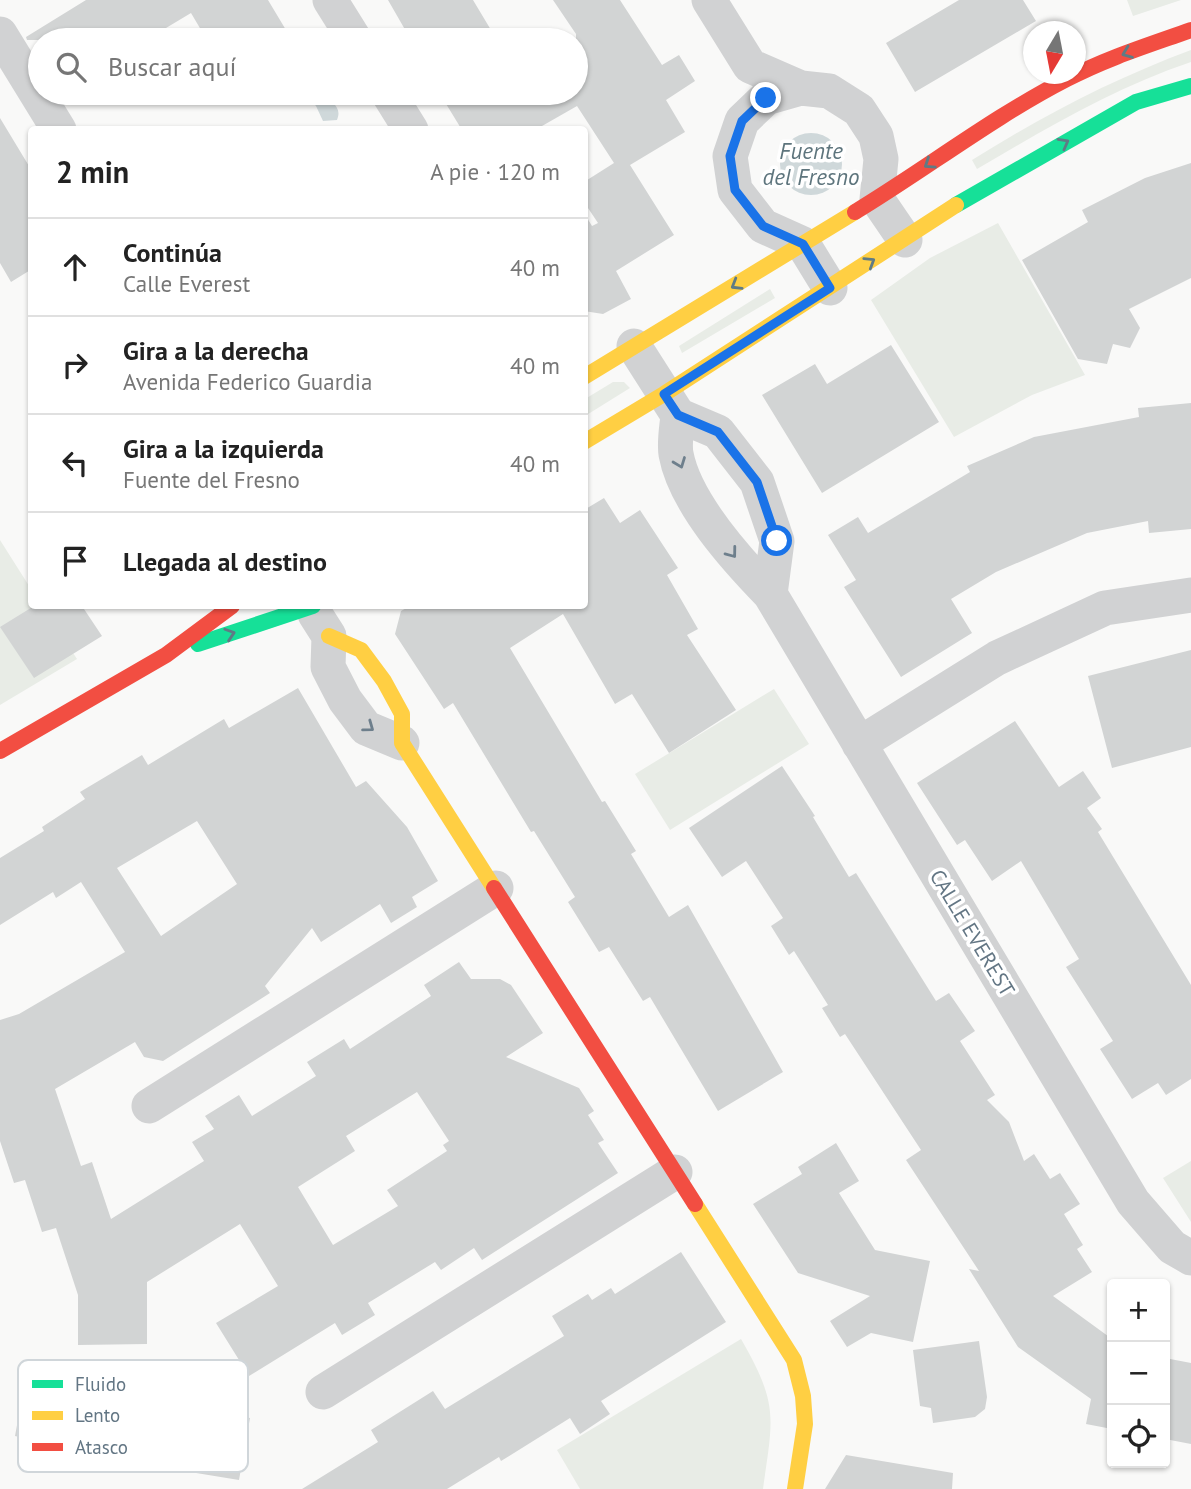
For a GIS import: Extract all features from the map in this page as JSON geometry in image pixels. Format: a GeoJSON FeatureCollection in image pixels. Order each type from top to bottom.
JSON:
{"type":"FeatureCollection","features":[{"type":"Feature","properties":{"kind":"street"},"geometry":{"type":"LineString","coordinates":[[330,0],[348,28]]}},
{"type":"Feature","properties":{"kind":"street"},"geometry":{"type":"LineString","coordinates":[[709,0],[750,66],[801,88],[830,92],[859,110],[876,136],[879,148],[881,159],[877,198],[905,240]]}},
{"type":"Feature","properties":{"kind":"street"},"geometry":{"type":"LineString","coordinates":[[588,375],[877,198],[985,127],[1067,79],[1122,54],[1191,30]]}},
{"type":"Feature","properties":{"kind":"street"},"geometry":{"type":"LineString","coordinates":[[0,34],[28,80]]}},
{"type":"Feature","properties":{"kind":"street"},"geometry":{"type":"LineString","coordinates":[[750,66],[742,121],[730,156],[735,190],[763,226],[803,244],[830,288]]}},
{"type":"Feature","properties":{"kind":"street"},"geometry":{"type":"LineString","coordinates":[[588,440],[671,405],[830,288],[976,192],[1136,102],[1191,86]]}},
{"type":"Feature","properties":{"kind":"street"},"geometry":{"type":"LineString","coordinates":[[742,121],[766,98],[801,88]]}},
{"type":"Feature","properties":{"kind":"street"},"geometry":{"type":"LineString","coordinates":[[44,105],[57,126]]}},
{"type":"Feature","properties":{"kind":"street"},"geometry":{"type":"LineString","coordinates":[[395,105],[409,126]]}},
{"type":"Feature","properties":{"kind":"street"},"geometry":{"type":"LineString","coordinates":[[634,346],[671,405],[718,432],[757,482],[777,541],[770,594]]}},
{"type":"Feature","properties":{"kind":"street","name":"CALLE EVEREST"},"geometry":{"type":"LineString","coordinates":[[671,405],[676,453],[698,508],[737,560],[770,594],[1133,1202],[1172,1247],[1191,1258]]}},
{"type":"Feature","properties":{"kind":"street"},"geometry":{"type":"LineString","coordinates":[[859,744],[997,658],[1105,608],[1191,595]]}},
{"type":"Feature","properties":{"kind":"street"},"geometry":{"type":"LineString","coordinates":[[0,751],[166,655],[228,609]]}},
{"type":"Feature","properties":{"kind":"street"},"geometry":{"type":"LineString","coordinates":[[166,655],[302,609]]}},
{"type":"Feature","properties":{"kind":"street"},"geometry":{"type":"LineString","coordinates":[[313,609],[329,636],[328,667],[345,700],[366,728],[402,743],[794,1360],[804,1391],[807,1420],[796,1489]]}},
{"type":"Feature","properties":{"kind":"street"},"geometry":{"type":"LineString","coordinates":[[149,1106],[496,888]]}},
{"type":"Feature","properties":{"kind":"street"},"geometry":{"type":"LineString","coordinates":[[323,1392],[675,1172]]}},
{"type":"Feature","properties":{"kind":"shaded area"},"geometry":{"type":"Polygon","coordinates":[[[1127,0],[1181,0],[1133,16],[1127,0]]]}},
{"type":"Feature","properties":{"kind":"shaded area"},"geometry":{"type":"Polygon","coordinates":[[[1191,50],[1191,62],[1108,96],[977,169],[972,160],[1078,99],[1191,50]]]}},
{"type":"Feature","properties":{"kind":"shaded area"},"geometry":{"type":"Polygon","coordinates":[[[998,223],[1085,375],[1032,395],[954,437],[871,300],[930,258],[998,223]]]}},
{"type":"Feature","properties":{"kind":"shaded area"},"geometry":{"type":"Polygon","coordinates":[[[770,289],[775,298],[682,353],[679,346],[770,289]]]}},
{"type":"Feature","properties":{"kind":"shaded area"},"geometry":{"type":"Polygon","coordinates":[[[613,382],[624,382],[630,388],[588,414],[588,397],[613,382]]]}},
{"type":"Feature","properties":{"kind":"shaded area"},"geometry":{"type":"Polygon","coordinates":[[[0,540],[28,584],[28,609],[44,609],[77,659],[0,705],[0,540]]]}},
{"type":"Feature","properties":{"kind":"shaded area"},"geometry":{"type":"Polygon","coordinates":[[[774,689],[809,744],[670,830],[635,774],[774,689]]]}},
{"type":"Feature","properties":{"kind":"shaded area"},"geometry":{"type":"Polygon","coordinates":[[[1191,1161],[1191,1222],[1163,1178],[1191,1161]]]}},
{"type":"Feature","properties":{"kind":"shaded area"},"geometry":{"type":"Polygon","coordinates":[[[741,1339],[762,1380],[770,1412],[763,1489],[580,1489],[557,1450],[741,1339]]]}},
{"type":"Feature","properties":{"kind":"water"},"geometry":{"type":"Polygon","coordinates":[[[335,105],[338,111],[337,120],[323,121],[316,106],[335,105]]]}},
{"type":"Feature","properties":{"kind":"water","name":"Fuente del Fresno"},"geometry":{"type":"Polygon","coordinates":[[[805,133],[817,133],[833,142],[840,152],[840,176],[833,186],[817,195],[805,195],[794,190],[785,181],[780,170],[780,158],[785,147],[794,138],[805,133]]]}},
{"type":"Feature","properties":{"kind":"building"},"geometry":{"type":"Polygon","coordinates":[[[86,0],[268,0],[285,28],[200,28],[191,13],[166,28],[41,28],[86,0]]]}},
{"type":"Feature","properties":{"kind":"building"},"geometry":{"type":"Polygon","coordinates":[[[388,0],[473,0],[490,28],[404,28],[388,0]]]}},
{"type":"Feature","properties":{"kind":"building"},"geometry":{"type":"Polygon","coordinates":[[[553,0],[620,0],[662,65],[679,55],[695,81],[666,100],[685,132],[630,165],[674,235],[616,271],[631,299],[603,314],[588,312],[588,220],[592,226],[598,223],[588,208],[588,179],[614,163],[577,106],[542,126],[460,126],[447,105],[588,105],[588,28],[572,28],[553,0]]]}},
{"type":"Feature","properties":{"kind":"building"},"geometry":{"type":"Polygon","coordinates":[[[959,0],[1023,0],[1036,21],[1023,21],[1023,29],[915,92],[886,43],[959,0]]]}},
{"type":"Feature","properties":{"kind":"building"},"geometry":{"type":"Polygon","coordinates":[[[0,118],[28,164],[28,271],[11,282],[0,263],[0,118]]]}},
{"type":"Feature","properties":{"kind":"building"},"geometry":{"type":"Polygon","coordinates":[[[1191,163],[1191,278],[1129,309],[1140,328],[1130,348],[1113,344],[1107,364],[1078,359],[1022,260],[1088,222],[1082,210],[1145,178],[1191,163]]]}},
{"type":"Feature","properties":{"kind":"building"},"geometry":{"type":"Polygon","coordinates":[[[891,345],[939,422],[822,493],[762,395],[815,364],[827,384],[891,345]]]}},
{"type":"Feature","properties":{"kind":"building"},"geometry":{"type":"Polygon","coordinates":[[[1191,403],[1191,529],[1149,533],[1148,521],[1087,533],[996,572],[951,599],[972,633],[901,677],[844,587],[856,580],[828,535],[858,517],[868,533],[970,472],[967,466],[1034,437],[1139,417],[1138,408],[1191,403]]]}},
{"type":"Feature","properties":{"kind":"building"},"geometry":{"type":"Polygon","coordinates":[[[604,498],[620,523],[640,510],[678,568],[667,575],[698,629],[687,635],[736,710],[669,753],[632,694],[615,704],[563,614],[510,648],[602,802],[605,801],[636,851],[631,854],[669,917],[688,905],[783,1072],[718,1111],[650,997],[643,1001],[609,947],[599,952],[568,902],[575,897],[534,831],[531,832],[453,703],[444,709],[395,634],[401,611],[405,609],[588,609],[588,508],[604,498]]]}},
{"type":"Feature","properties":{"kind":"building"},"geometry":{"type":"Polygon","coordinates":[[[29,609],[84,609],[102,636],[34,678],[0,627],[29,609]]]}},
{"type":"Feature","properties":{"kind":"building"},"geometry":{"type":"Polygon","coordinates":[[[1191,650],[1191,747],[1112,768],[1088,676],[1191,650]]]}},
{"type":"Feature","properties":{"kind":"building"},"geometry":{"type":"Polygon","coordinates":[[[298,688],[356,787],[366,781],[407,827],[438,881],[412,897],[417,907],[391,923],[380,904],[321,942],[312,928],[265,986],[270,993],[163,1061],[144,1057],[135,1042],[55,1089],[81,1166],[92,1162],[111,1219],[204,1161],[192,1142],[214,1129],[205,1116],[239,1095],[252,1116],[316,1076],[307,1062],[344,1039],[350,1049],[431,996],[424,985],[459,962],[471,979],[500,979],[511,985],[543,1033],[506,1057],[579,1088],[594,1111],[588,1115],[604,1140],[598,1143],[618,1173],[482,1260],[474,1248],[441,1270],[435,1262],[368,1303],[375,1315],[342,1335],[335,1323],[249,1376],[248,1360],[239,1360],[216,1323],[278,1286],[240,1224],[147,1282],[147,1344],[78,1345],[78,1295],[56,1228],[42,1232],[25,1180],[14,1183],[0,1141],[0,1020],[19,1014],[125,952],[81,882],[56,898],[53,892],[0,925],[0,858],[44,831],[42,827],[85,799],[80,792],[142,755],[148,765],[224,719],[229,728],[298,688]],[[197,821],[117,868],[161,936],[237,884],[197,821]],[[417,1092],[346,1136],[355,1151],[298,1187],[333,1245],[398,1206],[387,1190],[447,1151],[443,1145],[449,1141],[417,1092]]]}},
{"type":"Feature","properties":{"kind":"building"},"geometry":{"type":"Polygon","coordinates":[[[1015,721],[1059,787],[1083,771],[1101,798],[1087,808],[1102,829],[1098,832],[1191,985],[1191,1079],[1166,1095],[1158,1083],[1132,1099],[1100,1049],[1113,1041],[1066,967],[1079,959],[1021,861],[992,881],[965,840],[957,845],[917,783],[1015,721]]]}},
{"type":"Feature","properties":{"kind":"building"},"geometry":{"type":"Polygon","coordinates":[[[782,766],[815,816],[813,817],[849,877],[856,873],[936,1001],[949,993],[975,1031],[960,1041],[995,1095],[987,1100],[1009,1122],[1024,1161],[1034,1154],[1050,1179],[1060,1173],[1080,1204],[1064,1214],[1083,1245],[1077,1249],[1092,1272],[1053,1296],[1107,1335],[1107,1428],[1086,1424],[1091,1399],[1018,1347],[969,1269],[979,1271],[906,1160],[921,1150],[845,1034],[840,1037],[822,1008],[828,1005],[794,951],[789,955],[771,926],[783,918],[746,861],[722,877],[689,828],[782,766]]]}},
{"type":"Feature","properties":{"kind":"building"},"geometry":{"type":"Polygon","coordinates":[[[836,1143],[859,1181],[839,1193],[875,1250],[930,1261],[913,1342],[871,1333],[847,1347],[830,1321],[870,1296],[798,1273],[753,1204],[802,1174],[798,1167],[836,1143]]]}},
{"type":"Feature","properties":{"kind":"building"},"geometry":{"type":"Polygon","coordinates":[[[681,1252],[726,1322],[601,1401],[610,1414],[580,1434],[570,1418],[501,1461],[499,1457],[447,1489],[302,1489],[378,1442],[371,1430],[433,1391],[445,1409],[564,1336],[552,1316],[588,1294],[592,1300],[611,1288],[615,1294],[681,1252]]]}},
{"type":"Feature","properties":{"kind":"building"},"geometry":{"type":"Polygon","coordinates":[[[979,1341],[987,1397],[985,1409],[975,1417],[933,1423],[931,1408],[920,1406],[913,1350],[979,1341]]]}},
{"type":"Feature","properties":{"kind":"building"},"geometry":{"type":"Polygon","coordinates":[[[1170,1359],[1191,1363],[1191,1444],[1170,1440],[1170,1359]]]}},
{"type":"Feature","properties":{"kind":"building"},"geometry":{"type":"Polygon","coordinates":[[[846,1455],[953,1473],[952,1489],[825,1489],[846,1455]]]}},
{"type":"Feature","properties":{"kind":"building"},"geometry":{"type":"Polygon","coordinates":[[[190,1472],[240,1472],[239,1480],[190,1472]]]}},
{"type":"Feature","properties":{"kind":"traffic: fast"},"geometry":{"type":"LineString","coordinates":[[956,205],[1136,102],[1191,86]]}},
{"type":"Feature","properties":{"kind":"traffic: fast"},"geometry":{"type":"LineString","coordinates":[[198,644],[304,609]]}},
{"type":"Feature","properties":{"kind":"traffic: slow"},"geometry":{"type":"LineString","coordinates":[[588,440],[664,394],[956,205]]}},
{"type":"Feature","properties":{"kind":"traffic: slow"},"geometry":{"type":"LineString","coordinates":[[588,375],[855,212]]}},
{"type":"Feature","properties":{"kind":"traffic: slow"},"geometry":{"type":"LineString","coordinates":[[329,636],[361,650],[384,681],[402,714],[402,743],[494,888]]}},
{"type":"Feature","properties":{"kind":"traffic: slow"},"geometry":{"type":"LineString","coordinates":[[695,1204],[794,1360],[803,1396],[805,1424],[795,1489]]}},
{"type":"Feature","properties":{"kind":"traffic: jam"},"geometry":{"type":"LineString","coordinates":[[855,212],[986,126],[1067,79],[1128,52],[1191,30]]}},
{"type":"Feature","properties":{"kind":"traffic: jam"},"geometry":{"type":"LineString","coordinates":[[0,751],[166,655],[228,609]]}},
{"type":"Feature","properties":{"kind":"traffic: jam"},"geometry":{"type":"LineString","coordinates":[[494,888],[695,1204]]}},
{"type":"Feature","properties":{"kind":"route"},"geometry":{"type":"LineString","coordinates":[[766,98],[742,121],[730,156],[735,190],[763,226],[803,244],[830,288],[664,394],[678,415],[718,432],[757,482],[777,541]]}}]}
